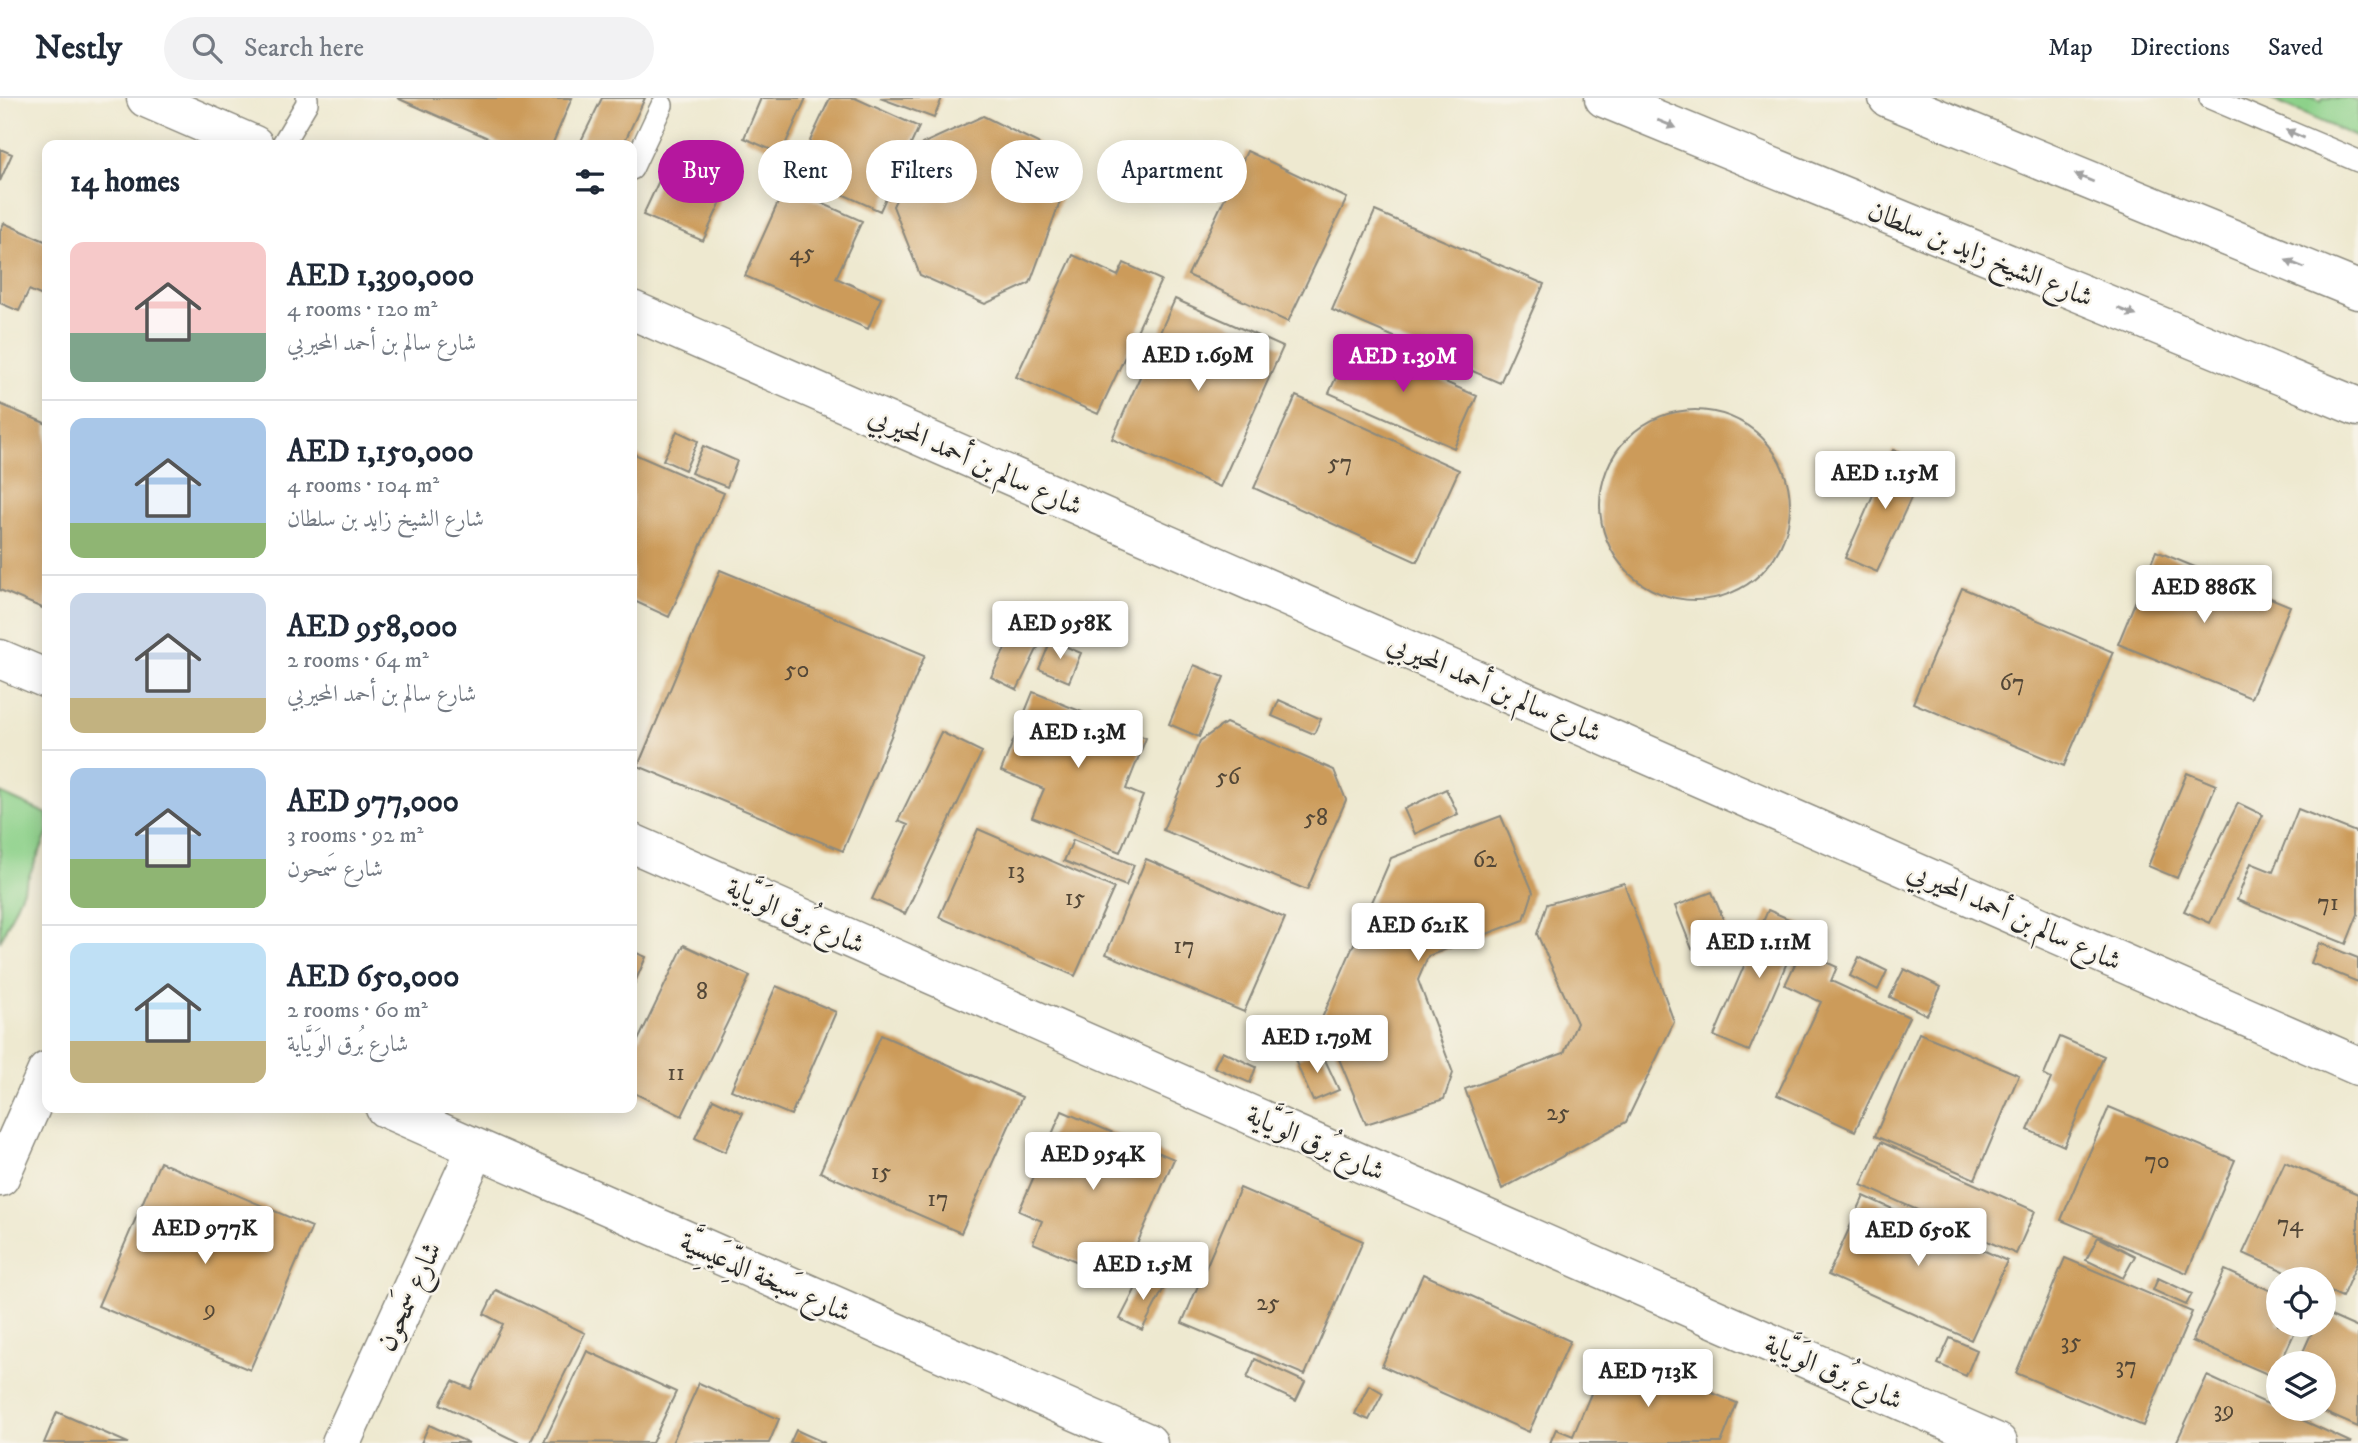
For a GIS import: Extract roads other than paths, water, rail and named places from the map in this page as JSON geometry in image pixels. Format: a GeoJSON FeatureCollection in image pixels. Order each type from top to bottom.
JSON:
{"type":"FeatureCollection","features":[{"type":"Feature","properties":{"kind":"main road"},"geometry":{"type":"LineString","coordinates":[[146,98],[243,140]]}},
{"type":"Feature","properties":{"kind":"main road","name":"شارع الشيخ زايد بن سلطان"},"geometry":{"type":"LineString","coordinates":[[1604,98],[2358,407]]}},
{"type":"Feature","properties":{"kind":"main road"},"geometry":{"type":"LineString","coordinates":[[1888,98],[2358,290]]}},
{"type":"Feature","properties":{"kind":"main road","name":"شارع سالم بن أحمد المحيربي"},"geometry":{"type":"LineString","coordinates":[[637,312],[2358,1066]]}},
{"type":"Feature","properties":{"kind":"main road"},"geometry":{"type":"LineString","coordinates":[[0,659],[42,677]]}},
{"type":"Feature","properties":{"kind":"main road","name":"شارع بُرق الوَيَّاية"},"geometry":{"type":"LineString","coordinates":[[637,845],[1998,1443]]}},
{"type":"Feature","properties":{"kind":"main road"},"geometry":{"type":"LineString","coordinates":[[0,1177],[42,1082]]}},
{"type":"Feature","properties":{"kind":"main road","name":"شارع سَبخة الدِّعَيسِيَّة"},"geometry":{"type":"LineString","coordinates":[[396,1113],[1148,1443]]}},
{"type":"Feature","properties":{"kind":"main road","name":"شارع سَمحون"},"geometry":{"type":"LineString","coordinates":[[341,1443],[476,1149]]}},
{"type":"Feature","properties":{"kind":"lane"},"geometry":{"type":"LineString","coordinates":[[285,140],[307,103],[307,98]]}},
{"type":"Feature","properties":{"kind":"lane"},"geometry":{"type":"LineString","coordinates":[[2210,98],[2358,161]]}},
{"type":"Feature","properties":{"kind":"lane"},"geometry":{"type":"LineString","coordinates":[[637,158],[662,104]]}}]}
